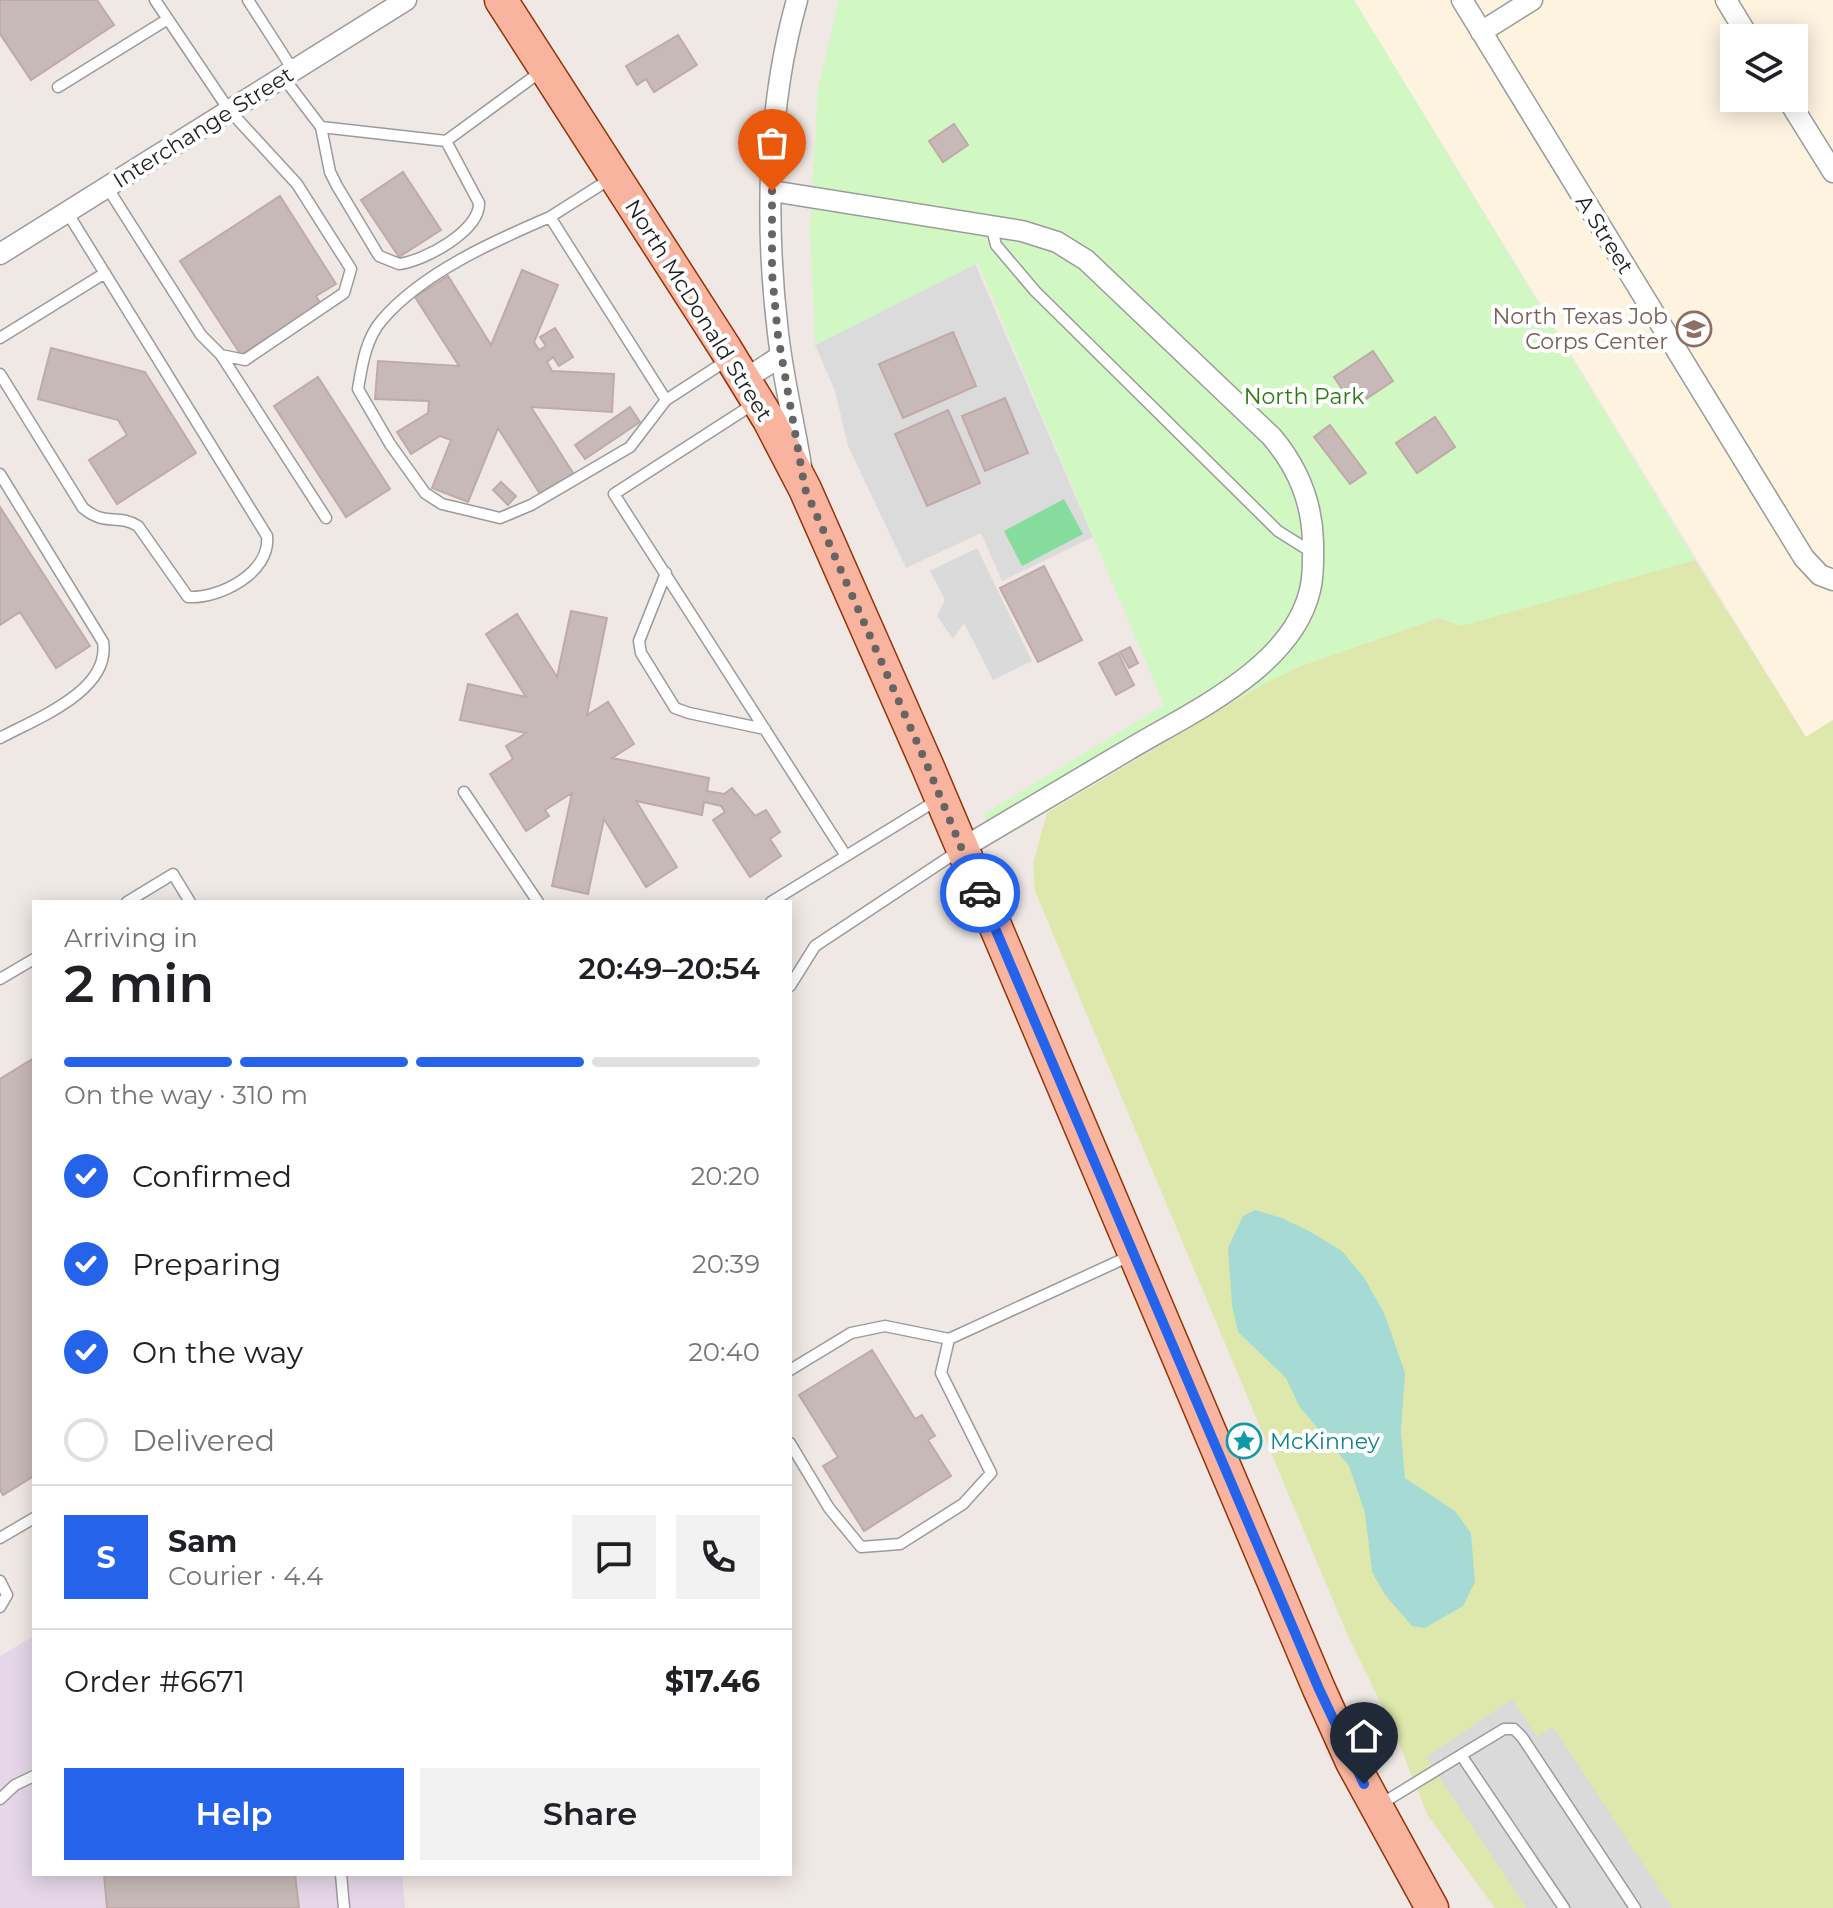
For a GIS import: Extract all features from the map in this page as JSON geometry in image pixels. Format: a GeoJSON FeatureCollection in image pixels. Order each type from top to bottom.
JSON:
{"type":"FeatureCollection","features":[{"type":"Feature","properties":{"kind":"main road","name":"North McDonald Street"},"geometry":{"type":"LineString","coordinates":[[501,0],[744,380],[805,489],[940,798],[1319,1689],[1376,1806],[1432,1908]]}},
{"type":"Feature","properties":{"kind":"street","name":"Interchange Street"},"geometry":{"type":"LineString","coordinates":[[0,254],[406,0]]}},
{"type":"Feature","properties":{"kind":"street"},"geometry":{"type":"LineString","coordinates":[[797,0],[777,101],[772,273],[781,356],[805,489]]}},
{"type":"Feature","properties":{"kind":"street","name":"A Street"},"geometry":{"type":"LineString","coordinates":[[1462,0],[1804,558],[1820,575],[1833,580]]}},
{"type":"Feature","properties":{"kind":"street"},"geometry":{"type":"LineString","coordinates":[[1481,32],[1532,0]]}},
{"type":"Feature","properties":{"kind":"street"},"geometry":{"type":"LineString","coordinates":[[1726,0],[1741,24]]}},
{"type":"Feature","properties":{"kind":"street"},"geometry":{"type":"LineString","coordinates":[[1796,112],[1833,172]]}},
{"type":"Feature","properties":{"kind":"street"},"geometry":{"type":"LineString","coordinates":[[772,191],[1039,234],[1086,260],[1272,437],[1291,462],[1306,495],[1313,529],[1310,590],[1301,616],[1280,647],[1263,664],[1196,709],[961,849]]}},
{"type":"Feature","properties":{"kind":"street"},"geometry":{"type":"LineString","coordinates":[[744,380],[781,356]]}},
{"type":"Feature","properties":{"kind":"lane"},"geometry":{"type":"LineString","coordinates":[[155,0],[229,110],[297,184],[351,269],[344,293],[245,360],[221,355]]}},
{"type":"Feature","properties":{"kind":"lane"},"geometry":{"type":"LineString","coordinates":[[248,0],[321,127],[330,172],[337,186],[379,256],[393,264],[406,263],[441,247],[464,232],[479,213],[479,203],[446,141]]}},
{"type":"Feature","properties":{"kind":"lane"},"geometry":{"type":"LineString","coordinates":[[58,87],[168,19]]}},
{"type":"Feature","properties":{"kind":"lane"},"geometry":{"type":"LineString","coordinates":[[321,127],[446,141],[545,69]]}},
{"type":"Feature","properties":{"kind":"lane"},"geometry":{"type":"LineString","coordinates":[[614,176],[550,217],[456,263],[420,286],[381,321],[365,352],[358,389],[390,444],[425,493],[442,504],[500,518],[531,505],[630,447],[666,400],[744,380]]}},
{"type":"Feature","properties":{"kind":"lane"},"geometry":{"type":"LineString","coordinates":[[107,187],[201,335],[221,355],[326,518]]}},
{"type":"Feature","properties":{"kind":"lane"},"geometry":{"type":"LineString","coordinates":[[0,374],[83,508],[94,517],[108,521],[126,518],[138,526],[188,597],[205,598],[247,576],[268,547],[267,536],[67,212]]}},
{"type":"Feature","properties":{"kind":"lane"},"geometry":{"type":"LineString","coordinates":[[550,217],[666,400]]}},
{"type":"Feature","properties":{"kind":"lane"},"geometry":{"type":"LineString","coordinates":[[991,225],[996,245],[1035,291],[1278,531],[1313,553]]}},
{"type":"Feature","properties":{"kind":"lane"},"geometry":{"type":"LineString","coordinates":[[0,338],[105,273]]}},
{"type":"Feature","properties":{"kind":"lane"},"geometry":{"type":"LineString","coordinates":[[744,380],[614,494],[846,856]]}},
{"type":"Feature","properties":{"kind":"lane"},"geometry":{"type":"LineString","coordinates":[[0,474],[103,642],[105,653],[101,669],[76,697],[0,738]]}},
{"type":"Feature","properties":{"kind":"lane"},"geometry":{"type":"LineString","coordinates":[[666,573],[639,641],[641,653],[675,708],[765,729]]}},
{"type":"Feature","properties":{"kind":"lane"},"geometry":{"type":"LineString","coordinates":[[464,792],[537,900]]}},
{"type":"Feature","properties":{"kind":"lane"},"geometry":{"type":"LineString","coordinates":[[774,900],[940,798]]}},
{"type":"Feature","properties":{"kind":"lane"},"geometry":{"type":"LineString","coordinates":[[792,983],[815,946],[961,849]]}},
{"type":"Feature","properties":{"kind":"lane"},"geometry":{"type":"LineString","coordinates":[[130,900],[173,874],[189,900]]}},
{"type":"Feature","properties":{"kind":"lane"},"geometry":{"type":"LineString","coordinates":[[0,979],[32,960]]}},
{"type":"Feature","properties":{"kind":"lane"},"geometry":{"type":"LineString","coordinates":[[792,1369],[851,1333],[885,1326],[949,1339],[1134,1254]]}},
{"type":"Feature","properties":{"kind":"lane"},"geometry":{"type":"LineString","coordinates":[[792,1446],[829,1508],[861,1547],[900,1544],[963,1504],[991,1473],[941,1373],[949,1339]]}},
{"type":"Feature","properties":{"kind":"lane"},"geometry":{"type":"LineString","coordinates":[[0,1538],[32,1523]]}},
{"type":"Feature","properties":{"kind":"lane"},"geometry":{"type":"LineString","coordinates":[[0,1581],[7,1595],[0,1607]]}},
{"type":"Feature","properties":{"kind":"lane"},"geometry":{"type":"LineString","coordinates":[[1376,1806],[1504,1729],[1514,1729],[1635,1908]]}},
{"type":"Feature","properties":{"kind":"lane"},"geometry":{"type":"LineString","coordinates":[[1461,1755],[1564,1908]]}},
{"type":"Feature","properties":{"kind":"lane"},"geometry":{"type":"LineString","coordinates":[[0,1799],[15,1785],[32,1777]]}},
{"type":"Feature","properties":{"kind":"lane"},"geometry":{"type":"LineString","coordinates":[[341,1876],[344,1908]]}},
{"type":"Feature","properties":{"kind":"shaded area","name":"North Texas Job Corps Center"},"geometry":{"type":"Polygon","coordinates":[[[1354,0],[1833,0],[1833,720],[1806,737],[1354,0]]]}},
{"type":"Feature","properties":{"kind":"shaded area"},"geometry":{"type":"Polygon","coordinates":[[[975,264],[1093,537],[1002,581],[981,533],[906,568],[848,446],[835,391],[815,345],[975,264]]]}},
{"type":"Feature","properties":{"kind":"shaded area"},"geometry":{"type":"Polygon","coordinates":[[[977,548],[1032,661],[993,680],[964,623],[953,639],[937,616],[945,600],[930,571],[977,548]]]}},
{"type":"Feature","properties":{"kind":"shaded area"},"geometry":{"type":"Polygon","coordinates":[[[32,1637],[32,1876],[402,1876],[405,1908],[0,1908],[0,1656],[32,1637]]]}},
{"type":"Feature","properties":{"kind":"shaded area"},"geometry":{"type":"Polygon","coordinates":[[[1512,1699],[1537,1737],[1553,1727],[1672,1908],[1526,1908],[1426,1757],[1512,1699]]]}},
{"type":"Feature","properties":{"kind":"green space","name":"North Park"},"geometry":{"type":"Polygon","coordinates":[[[839,0],[1354,0],[1695,560],[1461,626],[1438,618],[1301,666],[1265,683],[996,842],[984,814],[1164,705],[978,263],[815,345],[810,225],[818,89],[839,0]]]}},
{"type":"Feature","properties":{"kind":"green space"},"geometry":{"type":"Polygon","coordinates":[[[1064,499],[1083,534],[1022,566],[1004,531],[1064,499]]]}},
{"type":"Feature","properties":{"kind":"green space"},"geometry":{"type":"Polygon","coordinates":[[[1695,560],[1806,737],[1833,720],[1833,1908],[1495,1908],[1428,1816],[1392,1726],[1348,1636],[1035,891],[1033,864],[1047,813],[1265,683],[1301,666],[1438,618],[1461,625],[1695,560]]]}},
{"type":"Feature","properties":{"kind":"water"},"geometry":{"type":"Polygon","coordinates":[[[1255,1210],[1282,1218],[1342,1251],[1365,1279],[1385,1315],[1405,1373],[1401,1432],[1405,1478],[1455,1511],[1471,1533],[1475,1582],[1463,1606],[1425,1628],[1412,1626],[1385,1595],[1372,1572],[1365,1513],[1349,1466],[1299,1406],[1286,1378],[1238,1332],[1232,1305],[1228,1248],[1243,1216],[1255,1210]]]}},
{"type":"Feature","properties":{"kind":"building"},"geometry":{"type":"Polygon","coordinates":[[[0,0],[97,0],[114,25],[31,80],[0,34],[0,0]]]}},
{"type":"Feature","properties":{"kind":"building"},"geometry":{"type":"Polygon","coordinates":[[[678,35],[697,65],[654,92],[646,79],[637,85],[626,66],[678,35]]]}},
{"type":"Feature","properties":{"kind":"building"},"geometry":{"type":"Polygon","coordinates":[[[954,124],[968,145],[943,162],[929,141],[954,124]]]}},
{"type":"Feature","properties":{"kind":"building"},"geometry":{"type":"Polygon","coordinates":[[[403,172],[441,230],[399,257],[361,200],[403,172]]]}},
{"type":"Feature","properties":{"kind":"building"},"geometry":{"type":"Polygon","coordinates":[[[280,196],[336,284],[316,296],[321,304],[241,355],[180,261],[280,196]]]}},
{"type":"Feature","properties":{"kind":"building"},"geometry":{"type":"Polygon","coordinates":[[[522,270],[558,285],[534,342],[539,350],[546,346],[540,337],[555,328],[573,357],[559,366],[553,357],[547,362],[552,371],[614,374],[612,412],[531,407],[575,476],[542,497],[498,428],[468,502],[432,488],[451,440],[440,436],[411,454],[397,432],[428,413],[429,401],[375,399],[378,361],[459,366],[415,297],[448,276],[491,345],[522,270]]]}},
{"type":"Feature","properties":{"kind":"building"},"geometry":{"type":"Polygon","coordinates":[[[953,332],[976,386],[903,418],[879,364],[953,332]]]}},
{"type":"Feature","properties":{"kind":"building"},"geometry":{"type":"Polygon","coordinates":[[[51,348],[145,372],[196,453],[117,504],[89,460],[127,435],[118,420],[38,399],[51,348]]]}},
{"type":"Feature","properties":{"kind":"building"},"geometry":{"type":"Polygon","coordinates":[[[1373,351],[1393,381],[1354,407],[1334,377],[1373,351]]]}},
{"type":"Feature","properties":{"kind":"building"},"geometry":{"type":"Polygon","coordinates":[[[318,377],[390,489],[346,517],[274,406],[318,377]]]}},
{"type":"Feature","properties":{"kind":"building"},"geometry":{"type":"Polygon","coordinates":[[[1005,398],[1028,453],[985,471],[962,416],[1005,398]]]}},
{"type":"Feature","properties":{"kind":"building"},"geometry":{"type":"Polygon","coordinates":[[[630,407],[640,422],[585,459],[575,445],[630,407]]]}},
{"type":"Feature","properties":{"kind":"building"},"geometry":{"type":"Polygon","coordinates":[[[948,410],[980,483],[927,506],[895,434],[948,410]]]}},
{"type":"Feature","properties":{"kind":"building"},"geometry":{"type":"Polygon","coordinates":[[[1435,417],[1455,447],[1417,473],[1396,443],[1435,417]]]}},
{"type":"Feature","properties":{"kind":"building"},"geometry":{"type":"Polygon","coordinates":[[[1330,425],[1366,473],[1350,484],[1314,437],[1330,425]]]}},
{"type":"Feature","properties":{"kind":"building"},"geometry":{"type":"Polygon","coordinates":[[[501,482],[516,496],[508,505],[493,490],[501,482]]]}},
{"type":"Feature","properties":{"kind":"building"},"geometry":{"type":"Polygon","coordinates":[[[0,507],[90,646],[56,668],[20,612],[0,625],[0,507]]]}},
{"type":"Feature","properties":{"kind":"building"},"geometry":{"type":"Polygon","coordinates":[[[1044,566],[1082,640],[1038,662],[1000,588],[1044,566]]]}},
{"type":"Feature","properties":{"kind":"building"},"geometry":{"type":"Polygon","coordinates":[[[571,611],[607,618],[587,715],[608,702],[634,744],[612,758],[709,778],[707,791],[724,794],[732,788],[755,816],[766,810],[780,832],[770,839],[781,856],[750,877],[713,820],[725,812],[721,806],[704,802],[702,815],[636,801],[677,867],[646,887],[604,819],[588,894],[552,886],[572,793],[545,810],[549,816],[526,831],[490,774],[513,759],[506,746],[526,733],[460,720],[468,684],[526,697],[486,634],[517,614],[557,677],[571,611]]]}},
{"type":"Feature","properties":{"kind":"building"},"geometry":{"type":"Polygon","coordinates":[[[1130,647],[1138,663],[1129,668],[1120,652],[1130,647]]]}},
{"type":"Feature","properties":{"kind":"building"},"geometry":{"type":"Polygon","coordinates":[[[1118,653],[1134,685],[1116,695],[1099,663],[1118,653]]]}},
{"type":"Feature","properties":{"kind":"building"},"geometry":{"type":"Polygon","coordinates":[[[32,1059],[32,1477],[3,1495],[0,1490],[0,1079],[32,1059]]]}},
{"type":"Feature","properties":{"kind":"building"},"geometry":{"type":"Polygon","coordinates":[[[872,1350],[915,1419],[922,1415],[935,1436],[928,1440],[951,1476],[864,1531],[823,1466],[838,1457],[799,1395],[872,1350]]]}},
{"type":"Feature","properties":{"kind":"building"},"geometry":{"type":"Polygon","coordinates":[[[104,1876],[295,1876],[299,1908],[107,1908],[104,1876]]]}},
{"type":"Feature","properties":{"kind":"way so far"},"geometry":{"type":"LineString","coordinates":[[772,191],[772,273],[778,336],[805,489],[980,893]]}},
{"type":"Feature","properties":{"kind":"place","name":"North Texas Job Corps Center"},"geometry":{"type":"Point","coordinates":[1694,329]}},
{"type":"Feature","properties":{"kind":"place","name":"McKinney"},"geometry":{"type":"Point","coordinates":[1244,1441]}},
{"type":"Feature","properties":{"kind":"route"},"geometry":{"type":"LineString","coordinates":[[980,893],[1319,1689],[1364,1784]]}}]}
